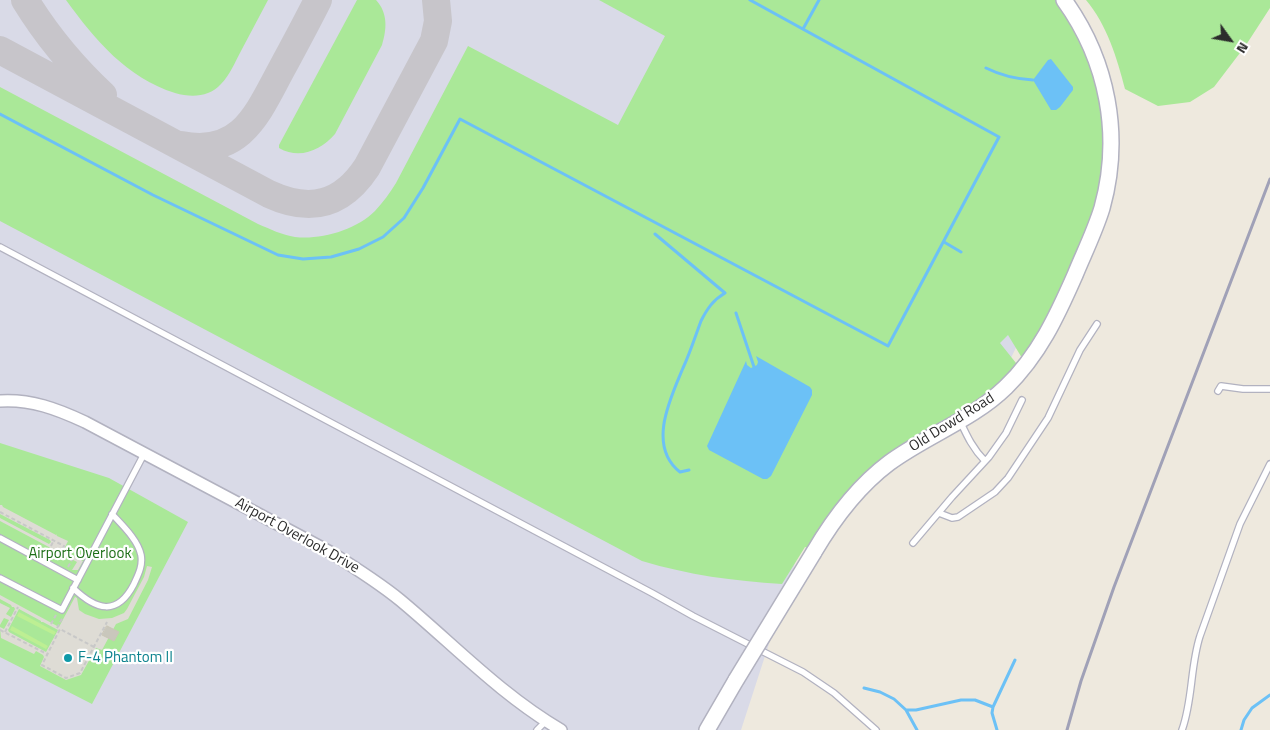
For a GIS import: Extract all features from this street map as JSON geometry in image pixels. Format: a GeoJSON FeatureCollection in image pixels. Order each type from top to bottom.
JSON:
{"type":"FeatureCollection","features":[{"type":"Feature","properties":{"kind":"street","name":"Old Dowd Road"},"geometry":{"type":"LineString","coordinates":[[707,730],[814,552],[845,505],[874,475],[907,452],[988,403],[1024,368],[1041,345],[1051,327],[1096,224],[1105,194],[1111,158],[1110,108],[1096,56],[1086,35],[1064,0]]}},
{"type":"Feature","properties":{"kind":"street","name":"Airport Overlook Drive"},"geometry":{"type":"LineString","coordinates":[[0,401],[36,403],[59,410],[330,552],[365,574],[399,600],[506,692],[561,730]]}},
{"type":"Feature","properties":{"kind":"lane"},"geometry":{"type":"LineString","coordinates":[[0,248],[693,616],[803,672],[834,693],[876,730]]}},
{"type":"Feature","properties":{"kind":"lane"},"geometry":{"type":"LineString","coordinates":[[938,513],[952,518],[958,517],[995,492],[1008,478],[1048,418],[1080,350],[1097,324]]}},
{"type":"Feature","properties":{"kind":"lane"},"geometry":{"type":"LineString","coordinates":[[1218,391],[1221,386],[1243,389],[1270,389]]}},
{"type":"Feature","properties":{"kind":"lane"},"geometry":{"type":"LineString","coordinates":[[913,543],[985,461],[1006,433],[1022,400]]}},
{"type":"Feature","properties":{"kind":"lane"},"geometry":{"type":"LineString","coordinates":[[960,421],[970,443],[985,461]]}},
{"type":"Feature","properties":{"kind":"lane"},"geometry":{"type":"LineString","coordinates":[[0,578],[60,610],[78,580],[144,454]]}},
{"type":"Feature","properties":{"kind":"lane"},"geometry":{"type":"LineString","coordinates":[[1182,730],[1200,636],[1240,524],[1270,464]]}},
{"type":"Feature","properties":{"kind":"lane"},"geometry":{"type":"LineString","coordinates":[[73,588],[93,604],[104,608],[114,606],[123,600],[130,591],[142,564],[141,553],[126,529],[112,514]]}},
{"type":"Feature","properties":{"kind":"lane"},"geometry":{"type":"LineString","coordinates":[[0,538],[78,580]]}},
{"type":"Feature","properties":{"kind":"lane"},"geometry":{"type":"LineString","coordinates":[[537,730],[546,721]]}},
{"type":"Feature","properties":{"kind":"path"},"geometry":{"type":"LineString","coordinates":[[0,512],[64,546],[61,552]]}},
{"type":"Feature","properties":{"kind":"path"},"geometry":{"type":"LineString","coordinates":[[51,546],[54,540]]}},
{"type":"Feature","properties":{"kind":"path"},"geometry":{"type":"LineString","coordinates":[[5,632],[18,607]]}},
{"type":"Feature","properties":{"kind":"path"},"geometry":{"type":"LineString","coordinates":[[51,624],[60,610],[64,616],[58,628]]}},
{"type":"Feature","properties":{"kind":"path"},"geometry":{"type":"LineString","coordinates":[[94,647],[60,629],[42,665],[66,678],[80,673],[94,647],[107,622]]}},
{"type":"Feature","properties":{"kind":"path"},"geometry":{"type":"LineString","coordinates":[[0,630],[47,655]]}},
{"type":"Feature","properties":{"kind":"shaded area"},"geometry":{"type":"Polygon","coordinates":[[[0,0],[1030,0],[1088,200],[1008,364],[801,545],[741,730],[0,730],[0,0]]]}},
{"type":"Feature","properties":{"kind":"shaded area"},"geometry":{"type":"Polygon","coordinates":[[[0,505],[68,541],[63,551],[83,561],[78,570],[72,570],[77,562],[0,521],[0,518],[49,544],[51,542],[0,514],[0,505]]]}},
{"type":"Feature","properties":{"kind":"shaded area"},"geometry":{"type":"Polygon","coordinates":[[[147,566],[152,567],[148,580],[128,619],[116,624],[102,650],[96,648],[81,675],[66,680],[40,666],[43,655],[36,651],[34,654],[1,638],[0,627],[4,629],[9,620],[4,618],[0,625],[0,603],[10,608],[6,614],[11,617],[15,609],[0,599],[0,595],[59,627],[75,597],[77,598],[79,610],[99,619],[112,618],[124,613],[144,577],[147,566]],[[19,609],[8,630],[46,652],[58,630],[19,609]]]}},
{"type":"Feature","properties":{"kind":"green space"},"geometry":{"type":"Polygon","coordinates":[[[66,0],[268,0],[224,80],[211,92],[188,96],[158,86],[127,68],[101,43],[66,0]]]}},
{"type":"Feature","properties":{"kind":"green space"},"geometry":{"type":"Polygon","coordinates":[[[357,0],[376,0],[383,10],[385,33],[382,45],[335,134],[323,145],[310,152],[287,152],[279,148],[279,145],[357,0]]]}},
{"type":"Feature","properties":{"kind":"green space"},"geometry":{"type":"Polygon","coordinates":[[[599,0],[1056,0],[1080,37],[1097,78],[1105,142],[1096,205],[1050,315],[1022,358],[1008,335],[1000,343],[1016,363],[1016,366],[993,390],[976,403],[858,480],[831,512],[808,548],[805,547],[782,584],[711,577],[642,561],[0,221],[0,87],[258,224],[276,232],[305,238],[327,235],[358,224],[375,211],[384,201],[396,183],[468,46],[618,125],[665,36],[599,0]]]}},
{"type":"Feature","properties":{"kind":"green space"},"geometry":{"type":"Polygon","coordinates":[[[1086,0],[1270,0],[1270,8],[1246,45],[1214,87],[1190,102],[1158,106],[1125,89],[1115,54],[1105,31],[1086,0]]]}},
{"type":"Feature","properties":{"kind":"green space","name":"Airport Overlook"},"geometry":{"type":"Polygon","coordinates":[[[0,443],[109,478],[188,522],[92,704],[0,657],[0,443]]]}},
{"type":"Feature","properties":{"kind":"green space"},"geometry":{"type":"Polygon","coordinates":[[[19,612],[56,632],[54,635],[17,616],[19,612]]]}},
{"type":"Feature","properties":{"kind":"green space"},"geometry":{"type":"Polygon","coordinates":[[[12,626],[48,646],[46,649],[10,630],[12,626]]]}},
{"type":"Feature","properties":{"kind":"water"},"geometry":{"type":"Polygon","coordinates":[[[1051,59],[1073,87],[1073,90],[1056,110],[1051,110],[1033,80],[1048,60],[1051,59]]]}},
{"type":"Feature","properties":{"kind":"water"},"geometry":{"type":"Polygon","coordinates":[[[756,356],[810,387],[812,390],[812,395],[771,476],[767,479],[763,479],[709,450],[707,446],[746,361],[747,365],[751,368],[757,365],[756,356]]]}},
{"type":"Feature","properties":{"kind":"building"},"geometry":{"type":"Polygon","coordinates":[[[107,626],[119,632],[114,641],[102,635],[107,626]]]}},
{"type":"Feature","properties":{"kind":"waterway"},"geometry":{"type":"LineString","coordinates":[[0,114],[153,195],[278,255],[303,259],[331,257],[359,249],[383,237],[404,218],[423,188],[460,119],[888,346],[999,137],[750,0]]}},
{"type":"Feature","properties":{"kind":"waterway"},"geometry":{"type":"LineString","coordinates":[[803,29],[819,0]]}},
{"type":"Feature","properties":{"kind":"waterway"},"geometry":{"type":"LineString","coordinates":[[986,68],[1009,77],[1033,80]]}},
{"type":"Feature","properties":{"kind":"waterway"},"geometry":{"type":"LineString","coordinates":[[655,234],[725,293],[711,305],[701,321],[672,394],[664,422],[663,436],[665,449],[670,461],[680,472],[689,470]]}},
{"type":"Feature","properties":{"kind":"waterway"},"geometry":{"type":"LineString","coordinates":[[944,242],[961,252]]}},
{"type":"Feature","properties":{"kind":"waterway"},"geometry":{"type":"LineString","coordinates":[[736,313],[754,367]]}},
{"type":"Feature","properties":{"kind":"waterway"},"geometry":{"type":"LineString","coordinates":[[997,730],[992,713],[993,707],[1015,660]]}},
{"type":"Feature","properties":{"kind":"waterway"},"geometry":{"type":"LineString","coordinates":[[864,688],[880,692],[894,699],[906,710],[916,710],[961,700],[975,700],[993,707]]}},
{"type":"Feature","properties":{"kind":"waterway"},"geometry":{"type":"LineString","coordinates":[[1241,730],[1244,720],[1252,708],[1270,695]]}},
{"type":"Feature","properties":{"kind":"waterway"},"geometry":{"type":"LineString","coordinates":[[906,710],[917,730]]}},
{"type":"Feature","properties":{"kind":"taxiway"},"geometry":{"type":"LineString","coordinates":[[25,0],[61,50],[103,95]]}},
{"type":"Feature","properties":{"kind":"taxiway"},"geometry":{"type":"LineString","coordinates":[[181,145],[201,147],[218,145],[232,139],[244,129],[263,103],[318,0]]}},
{"type":"Feature","properties":{"kind":"taxiway"},"geometry":{"type":"LineString","coordinates":[[0,50],[269,194],[284,200],[311,204],[324,202],[347,190],[367,167],[434,41],[438,21],[436,0]]}},
{"type":"Feature","properties":{"kind":"railway"},"geometry":{"type":"LineString","coordinates":[[1067,730],[1081,681],[1114,587],[1270,179]]}},
{"type":"Feature","properties":{"kind":"place","name":"F-4 Phantom II"},"geometry":{"type":"Point","coordinates":[68,658]}}]}
